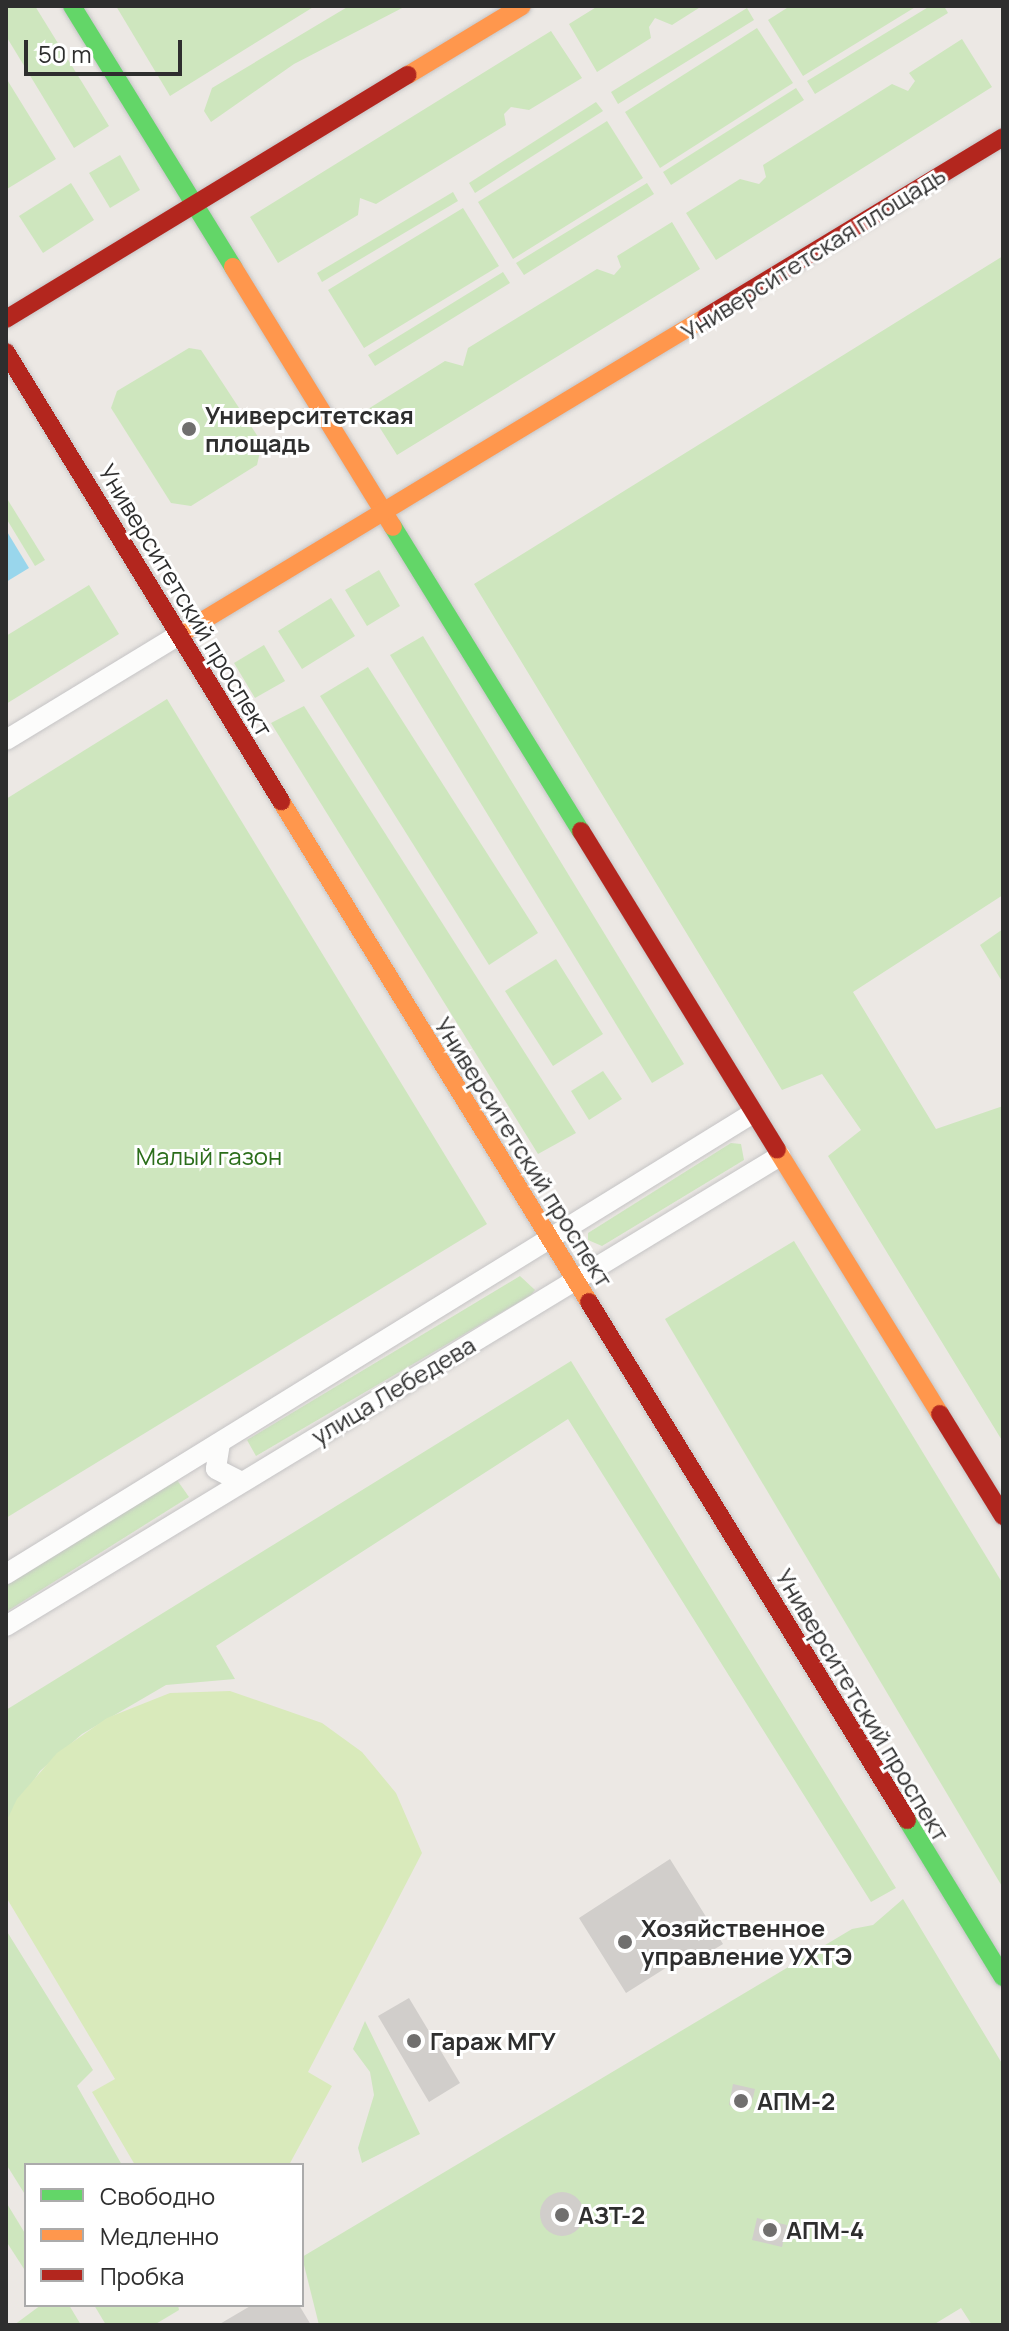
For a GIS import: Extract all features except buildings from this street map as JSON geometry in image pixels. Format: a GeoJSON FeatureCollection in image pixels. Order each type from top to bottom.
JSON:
{"type":"FeatureCollection","features":[{"type":"Feature","properties":{"kind":"main road"},"geometry":{"type":"LineString","coordinates":[[72,6],[192,207],[1003,1516]]}},
{"type":"Feature","properties":{"kind":"main road"},"geometry":{"type":"LineString","coordinates":[[6,319],[522,6]]}},
{"type":"Feature","properties":{"kind":"main road","name":"Университетская площадь"},"geometry":{"type":"LineString","coordinates":[[179,635],[1003,137]]}},
{"type":"Feature","properties":{"kind":"main road","name":"Университетский проспект"},"geometry":{"type":"LineString","coordinates":[[6,352],[1003,1977]]}},
{"type":"Feature","properties":{"kind":"street","name":"Университетская площадь"},"geometry":{"type":"LineString","coordinates":[[6,740],[179,635]]}},
{"type":"Feature","properties":{"kind":"street","name":"улица Лебедева"},"geometry":{"type":"LineString","coordinates":[[6,1574],[552,1242],[753,1113]]}},
{"type":"Feature","properties":{"kind":"street","name":"улица Лебедева"},"geometry":{"type":"LineString","coordinates":[[6,1626],[240,1481],[780,1156]]}},
{"type":"Feature","properties":{"kind":"street"},"geometry":{"type":"LineString","coordinates":[[220,1443],[216,1469],[240,1481]]}},
{"type":"Feature","properties":{"kind":"green space"},"geometry":{"type":"Polygon","coordinates":[[[6,6],[35,6],[109,126],[74,148],[6,36],[6,6]]]}},
{"type":"Feature","properties":{"kind":"green space"},"geometry":{"type":"Polygon","coordinates":[[[116,6],[315,6],[170,96],[116,6]]]}},
{"type":"Feature","properties":{"kind":"green space"},"geometry":{"type":"Polygon","coordinates":[[[349,6],[406,6],[294,64],[211,122],[204,111],[212,88],[349,6]]]}},
{"type":"Feature","properties":{"kind":"green space"},"geometry":{"type":"Polygon","coordinates":[[[598,6],[702,6],[672,25],[655,18],[649,27],[651,38],[597,72],[569,24],[598,6]]]}},
{"type":"Feature","properties":{"kind":"green space"},"geometry":{"type":"Polygon","coordinates":[[[790,6],[917,6],[803,76],[768,20],[790,6]]]}},
{"type":"Feature","properties":{"kind":"green space"},"geometry":{"type":"Polygon","coordinates":[[[930,6],[944,6],[948,13],[815,94],[807,81],[930,6]]]}},
{"type":"Feature","properties":{"kind":"green space"},"geometry":{"type":"Polygon","coordinates":[[[747,8],[754,20],[618,104],[611,92],[747,8]]]}},
{"type":"Feature","properties":{"kind":"green space"},"geometry":{"type":"Polygon","coordinates":[[[757,28],[793,83],[660,168],[625,112],[757,28]]]}},
{"type":"Feature","properties":{"kind":"green space"},"geometry":{"type":"Polygon","coordinates":[[[551,31],[582,78],[529,110],[511,107],[504,114],[506,125],[376,204],[360,198],[358,215],[278,263],[250,217],[551,31]]]}},
{"type":"Feature","properties":{"kind":"green space"},"geometry":{"type":"Polygon","coordinates":[[[962,39],[992,87],[716,260],[686,213],[740,179],[759,184],[766,177],[763,165],[892,84],[908,91],[915,81],[909,73],[962,39]]]}},
{"type":"Feature","properties":{"kind":"green space"},"geometry":{"type":"Polygon","coordinates":[[[6,78],[56,159],[7,189],[6,187],[6,78]]]}},
{"type":"Feature","properties":{"kind":"green space"},"geometry":{"type":"Polygon","coordinates":[[[796,88],[804,100],[671,185],[663,172],[796,88]]]}},
{"type":"Feature","properties":{"kind":"green space"},"geometry":{"type":"Polygon","coordinates":[[[596,102],[603,111],[475,193],[469,183],[596,102]]]}},
{"type":"Feature","properties":{"kind":"green space"},"geometry":{"type":"Polygon","coordinates":[[[607,121],[643,178],[513,259],[478,202],[607,121]]]}},
{"type":"Feature","properties":{"kind":"green space"},"geometry":{"type":"Polygon","coordinates":[[[120,155],[140,190],[110,208],[89,173],[120,155]]]}},
{"type":"Feature","properties":{"kind":"green space"},"geometry":{"type":"Polygon","coordinates":[[[71,183],[94,220],[43,253],[19,216],[71,183]]]}},
{"type":"Feature","properties":{"kind":"green space"},"geometry":{"type":"Polygon","coordinates":[[[647,183],[654,194],[524,275],[516,263],[647,183]]]}},
{"type":"Feature","properties":{"kind":"green space"},"geometry":{"type":"Polygon","coordinates":[[[453,192],[458,201],[322,282],[317,273],[453,192]]]}},
{"type":"Feature","properties":{"kind":"green space"},"geometry":{"type":"Polygon","coordinates":[[[463,208],[499,266],[364,348],[328,290],[463,208]]]}},
{"type":"Feature","properties":{"kind":"green space"},"geometry":{"type":"Polygon","coordinates":[[[672,222],[700,269],[397,455],[368,409],[445,361],[463,366],[468,348],[597,269],[614,275],[621,267],[617,256],[672,222]]]}},
{"type":"Feature","properties":{"kind":"green space"},"geometry":{"type":"Polygon","coordinates":[[[1003,256],[1003,895],[853,992],[936,1129],[1003,1106],[1003,1442],[828,1156],[861,1130],[822,1074],[782,1090],[474,584],[1003,256]]]}},
{"type":"Feature","properties":{"kind":"green space"},"geometry":{"type":"Polygon","coordinates":[[[503,272],[510,283],[375,366],[368,355],[503,272]]]}},
{"type":"Feature","properties":{"kind":"green space"},"geometry":{"type":"Polygon","coordinates":[[[189,348],[201,350],[262,443],[257,465],[191,506],[171,503],[111,408],[117,391],[189,348]]]}},
{"type":"Feature","properties":{"kind":"green space"},"geometry":{"type":"Polygon","coordinates":[[[6,497],[45,560],[35,566],[6,518],[6,497]]]}},
{"type":"Feature","properties":{"kind":"green space"},"geometry":{"type":"Polygon","coordinates":[[[379,570],[400,606],[367,626],[345,590],[379,570]]]}},
{"type":"Feature","properties":{"kind":"green space"},"geometry":{"type":"Polygon","coordinates":[[[89,585],[119,634],[6,704],[6,636],[89,585]]]}},
{"type":"Feature","properties":{"kind":"green space"},"geometry":{"type":"Polygon","coordinates":[[[331,598],[355,636],[302,669],[278,631],[331,598]]]}},
{"type":"Feature","properties":{"kind":"green space"},"geometry":{"type":"Polygon","coordinates":[[[423,636],[684,1064],[652,1083],[390,655],[423,636]]]}},
{"type":"Feature","properties":{"kind":"green space"},"geometry":{"type":"Polygon","coordinates":[[[264,645],[285,681],[255,698],[234,663],[264,645]]]}},
{"type":"Feature","properties":{"kind":"green space"},"geometry":{"type":"Polygon","coordinates":[[[368,667],[538,933],[489,965],[320,696],[368,667]]]}},
{"type":"Feature","properties":{"kind":"green space","name":"Малый газон"},"geometry":{"type":"Polygon","coordinates":[[[167,699],[487,1224],[6,1518],[6,799],[167,699]]]}},
{"type":"Feature","properties":{"kind":"green space"},"geometry":{"type":"Polygon","coordinates":[[[304,706],[576,1133],[538,1154],[271,723],[304,706]]]}},
{"type":"Feature","properties":{"kind":"green space"},"geometry":{"type":"Polygon","coordinates":[[[1003,929],[1003,983],[980,945],[1003,929]]]}},
{"type":"Feature","properties":{"kind":"green space"},"geometry":{"type":"Polygon","coordinates":[[[556,959],[603,1034],[553,1066],[505,991],[556,959]]]}},
{"type":"Feature","properties":{"kind":"green space"},"geometry":{"type":"Polygon","coordinates":[[[603,1071],[622,1099],[589,1120],[571,1091],[603,1071]]]}},
{"type":"Feature","properties":{"kind":"green space"},"geometry":{"type":"Polygon","coordinates":[[[731,1143],[741,1144],[744,1160],[602,1246],[588,1240],[588,1233],[731,1143]]]}},
{"type":"Feature","properties":{"kind":"green space"},"geometry":{"type":"Polygon","coordinates":[[[794,1241],[1003,1584],[1003,1888],[665,1319],[794,1241]]]}},
{"type":"Feature","properties":{"kind":"green space"},"geometry":{"type":"Polygon","coordinates":[[[520,1276],[535,1290],[531,1295],[256,1456],[247,1440],[520,1276]]]}},
{"type":"Feature","properties":{"kind":"green space"},"geometry":{"type":"Polygon","coordinates":[[[571,1361],[896,1888],[871,1902],[568,1419],[216,1646],[235,1679],[166,1685],[82,1734],[40,1771],[6,1822],[6,1710],[571,1361]]]}},
{"type":"Feature","properties":{"kind":"green space"},"geometry":{"type":"Polygon","coordinates":[[[177,1480],[189,1497],[6,1612],[6,1586],[177,1480]]]}},
{"type":"Feature","properties":{"kind":"green space"},"geometry":{"type":"Polygon","coordinates":[[[230,1691],[322,1723],[362,1752],[396,1793],[422,1853],[308,2072],[332,2086],[290,2163],[134,2163],[92,2092],[115,2079],[6,1897],[6,1822],[17,1799],[57,1753],[107,1718],[170,1693],[230,1691]]]}},
{"type":"Feature","properties":{"kind":"green space"},"geometry":{"type":"Polygon","coordinates":[[[903,1899],[1003,2065],[1003,2325],[972,2325],[961,2308],[933,2325],[319,2325],[304,2256],[852,1929],[873,1925],[903,1899]]]}},
{"type":"Feature","properties":{"kind":"green space"},"geometry":{"type":"Polygon","coordinates":[[[6,1930],[93,2070],[77,2086],[121,2163],[24,2163],[24,2193],[6,2164],[6,1930]]]}},
{"type":"Feature","properties":{"kind":"green space"},"geometry":{"type":"Polygon","coordinates":[[[365,2021],[420,2134],[362,2163],[358,2148],[374,2095],[370,2072],[353,2049],[365,2021]]]}},
{"type":"Feature","properties":{"kind":"green space"},"geometry":{"type":"Polygon","coordinates":[[[6,2202],[24,2232],[24,2269],[6,2241],[6,2202]]]}},
{"type":"Feature","properties":{"kind":"green space"},"geometry":{"type":"Polygon","coordinates":[[[38,2307],[70,2307],[81,2325],[14,2325],[38,2307]]]}},
{"type":"Feature","properties":{"kind":"green space"},"geometry":{"type":"Polygon","coordinates":[[[95,2307],[178,2307],[179,2310],[154,2325],[106,2325],[95,2307]]]}},
{"type":"Feature","properties":{"kind":"water"},"geometry":{"type":"Polygon","coordinates":[[[6,530],[29,568],[6,582],[6,530]]]}},
{"type":"Feature","properties":{"kind":"traffic: fast"},"geometry":{"type":"LineString","coordinates":[[72,6],[233,267]]}},
{"type":"Feature","properties":{"kind":"traffic: fast"},"geometry":{"type":"LineString","coordinates":[[393,527],[581,831]]}},
{"type":"Feature","properties":{"kind":"traffic: fast"},"geometry":{"type":"LineString","coordinates":[[907,1820],[1003,1977]]}},
{"type":"Feature","properties":{"kind":"traffic: slow"},"geometry":{"type":"LineString","coordinates":[[408,75],[522,6]]}},
{"type":"Feature","properties":{"kind":"traffic: slow"},"geometry":{"type":"LineString","coordinates":[[233,267],[393,527]]}},
{"type":"Feature","properties":{"kind":"traffic: slow"},"geometry":{"type":"LineString","coordinates":[[179,635],[706,317]]}},
{"type":"Feature","properties":{"kind":"traffic: slow"},"geometry":{"type":"LineString","coordinates":[[281,801],[589,1302]]}},
{"type":"Feature","properties":{"kind":"traffic: slow"},"geometry":{"type":"LineString","coordinates":[[777,1150],[940,1414]]}},
{"type":"Feature","properties":{"kind":"traffic: jam"},"geometry":{"type":"LineString","coordinates":[[6,319],[408,75]]}},
{"type":"Feature","properties":{"kind":"traffic: jam"},"geometry":{"type":"LineString","coordinates":[[706,317],[1003,137]]}},
{"type":"Feature","properties":{"kind":"traffic: jam"},"geometry":{"type":"LineString","coordinates":[[6,352],[281,801]]}},
{"type":"Feature","properties":{"kind":"traffic: jam"},"geometry":{"type":"LineString","coordinates":[[581,831],[777,1150]]}},
{"type":"Feature","properties":{"kind":"traffic: jam"},"geometry":{"type":"LineString","coordinates":[[589,1302],[907,1820]]}},
{"type":"Feature","properties":{"kind":"traffic: jam"},"geometry":{"type":"LineString","coordinates":[[940,1414],[1003,1516]]}},
{"type":"Feature","properties":{"kind":"place","name":"Университетская площадь"},"geometry":{"type":"Point","coordinates":[189,429]}},
{"type":"Feature","properties":{"kind":"place","name":"Хозяйственное управление УХТЭ"},"geometry":{"type":"Point","coordinates":[625,1942]}},
{"type":"Feature","properties":{"kind":"place","name":"Гараж МГУ"},"geometry":{"type":"Point","coordinates":[414,2041]}},
{"type":"Feature","properties":{"kind":"place","name":"АПМ-2"},"geometry":{"type":"Point","coordinates":[741,2101]}},
{"type":"Feature","properties":{"kind":"place","name":"АЗТ-2"},"geometry":{"type":"Point","coordinates":[562,2215]}},
{"type":"Feature","properties":{"kind":"place","name":"АПМ-4"},"geometry":{"type":"Point","coordinates":[770,2230]}}]}
